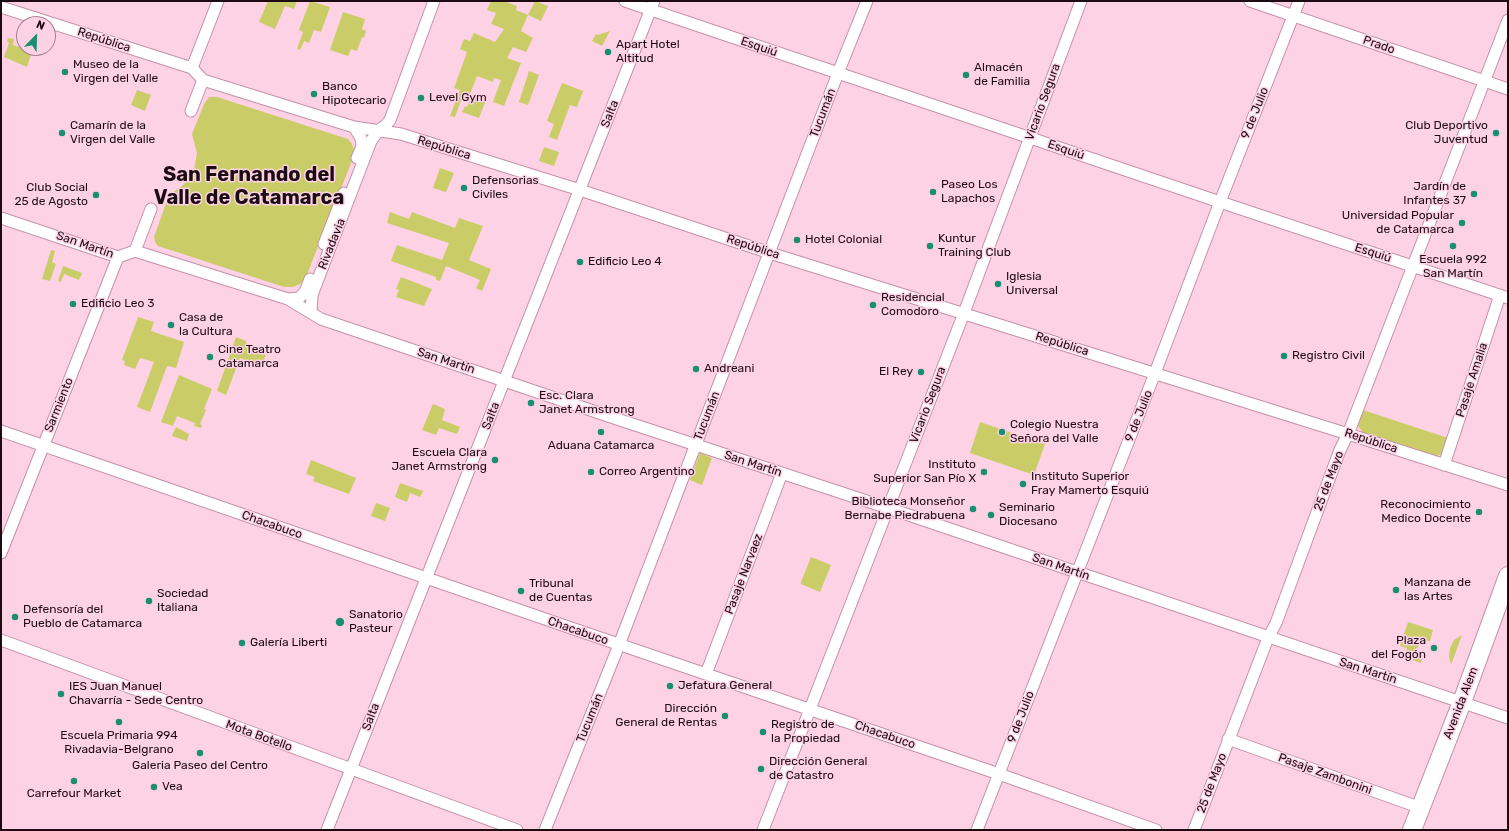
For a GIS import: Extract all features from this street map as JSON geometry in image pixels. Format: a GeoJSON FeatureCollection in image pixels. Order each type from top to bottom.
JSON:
{"type":"FeatureCollection","features":[{"type":"Feature","properties":{"kind":"main road","name":"Avenida Alem"},"geometry":{"type":"LineString","coordinates":[[1412,830],[1462,702],[1508,576]]}},
{"type":"Feature","properties":{"kind":"street"},"geometry":{"type":"LineString","coordinates":[[192,68],[218,1]]}},
{"type":"Feature","properties":{"kind":"street","name":"Rivadavia"},"geometry":{"type":"LineString","coordinates":[[311,313],[314,287],[371,141],[378,131],[390,120],[434,1]]}},
{"type":"Feature","properties":{"kind":"street","name":"Esquiú"},"geometry":{"type":"LineString","coordinates":[[625,1],[653,6],[838,73],[1504,297]]}},
{"type":"Feature","properties":{"kind":"street","name":"Tucumán"},"geometry":{"type":"LineString","coordinates":[[545,830],[619,645],[867,1]]}},
{"type":"Feature","properties":{"kind":"street","name":"Vicario Segura"},"geometry":{"type":"LineString","coordinates":[[763,830],[964,313],[1081,1]]}},
{"type":"Feature","properties":{"kind":"street","name":"Prado"},"geometry":{"type":"LineString","coordinates":[[1250,1],[1508,89]]}},
{"type":"Feature","properties":{"kind":"street","name":"9 de Julio"},"geometry":{"type":"LineString","coordinates":[[977,830],[1299,1]]}},
{"type":"Feature","properties":{"kind":"street","name":"Salta"},"geometry":{"type":"LineString","coordinates":[[327,830],[653,6]]}},
{"type":"Feature","properties":{"kind":"street","name":"República"},"geometry":{"type":"LineString","coordinates":[[1,7],[192,68],[203,80],[354,127],[400,134],[580,190],[770,253],[1508,485]]}},
{"type":"Feature","properties":{"kind":"street","name":"25 de Mayo"},"geometry":{"type":"LineString","coordinates":[[1194,830],[1268,638],[1276,624],[1340,450],[1348,434],[1508,20]]}},
{"type":"Feature","properties":{"kind":"street"},"geometry":{"type":"LineString","coordinates":[[190,111],[203,80]]}},
{"type":"Feature","properties":{"kind":"street","name":"Rivadavia"},"geometry":{"type":"LineString","coordinates":[[288,299],[299,298],[305,292],[362,146],[361,138],[354,127]]}},
{"type":"Feature","properties":{"kind":"street"},"geometry":{"type":"LineString","coordinates":[[135,251],[151,209]]}},
{"type":"Feature","properties":{"kind":"street","name":"San Martín"},"geometry":{"type":"LineString","coordinates":[[1,218],[118,257],[135,251],[288,299],[321,319],[888,508],[1268,638],[1508,718]]}},
{"type":"Feature","properties":{"kind":"street","name":"Sarmiento"},"geometry":{"type":"LineString","coordinates":[[1,553],[118,257]]}},
{"type":"Feature","properties":{"kind":"street","name":"Pasaje Amalia"},"geometry":{"type":"LineString","coordinates":[[1444,465],[1504,297]]}},
{"type":"Feature","properties":{"kind":"street","name":"Chacabuco"},"geometry":{"type":"LineString","coordinates":[[1,431],[43,444],[619,645],[999,774],[1156,830]]}},
{"type":"Feature","properties":{"kind":"street","name":"Pasaje Narvaez"},"geometry":{"type":"LineString","coordinates":[[706,674],[782,473]]}},
{"type":"Feature","properties":{"kind":"street","name":"Mota Botello"},"geometry":{"type":"LineString","coordinates":[[1,640],[517,830]]}},
{"type":"Feature","properties":{"kind":"street","name":"Pasaje Zambonini"},"geometry":{"type":"LineString","coordinates":[[1228,739],[1421,808]]}},
{"type":"Feature","properties":{"kind":"shaded area"},"geometry":{"type":"Polygon","coordinates":[[[268,1],[297,1],[294,9],[285,6],[275,29],[259,22],[268,1]]]}},
{"type":"Feature","properties":{"kind":"shaded area"},"geometry":{"type":"Polygon","coordinates":[[[310,1],[330,7],[321,32],[314,30],[309,43],[304,41],[300,50],[297,49],[303,32],[299,30],[310,1]]]}},
{"type":"Feature","properties":{"kind":"shaded area"},"geometry":{"type":"Polygon","coordinates":[[[491,1],[504,1],[517,6],[516,10],[528,15],[521,31],[533,38],[526,52],[513,47],[507,58],[521,63],[504,106],[493,102],[501,80],[494,78],[493,82],[477,76],[470,94],[464,92],[455,117],[450,116],[460,90],[454,88],[467,52],[460,49],[464,39],[470,41],[474,33],[495,42],[504,29],[491,24],[496,13],[487,10],[491,1]]]}},
{"type":"Feature","properties":{"kind":"shaded area"},"geometry":{"type":"Polygon","coordinates":[[[535,1],[548,6],[541,21],[528,15],[535,1]]]}},
{"type":"Feature","properties":{"kind":"shaded area"},"geometry":{"type":"Polygon","coordinates":[[[343,12],[365,19],[362,29],[366,31],[364,38],[362,37],[357,51],[351,49],[348,56],[330,50],[343,12]]]}},
{"type":"Feature","properties":{"kind":"shaded area"},"geometry":{"type":"Polygon","coordinates":[[[610,31],[602,46],[592,41],[596,34],[598,35],[610,31]]]}},
{"type":"Feature","properties":{"kind":"shaded area"},"geometry":{"type":"Polygon","coordinates":[[[8,38],[14,39],[13,45],[16,46],[16,56],[30,56],[27,67],[4,57],[9,43],[7,41],[8,38]]]}},
{"type":"Feature","properties":{"kind":"shaded area"},"geometry":{"type":"Polygon","coordinates":[[[529,71],[539,75],[528,105],[519,102],[529,71]]]}},
{"type":"Feature","properties":{"kind":"shaded area"},"geometry":{"type":"Polygon","coordinates":[[[562,83],[583,91],[577,107],[570,105],[557,140],[549,137],[554,124],[547,121],[562,83]]]}},
{"type":"Feature","properties":{"kind":"shaded area"},"geometry":{"type":"Polygon","coordinates":[[[137,90],[151,95],[145,111],[131,105],[137,90]]]}},
{"type":"Feature","properties":{"kind":"shaded area"},"geometry":{"type":"Polygon","coordinates":[[[472,95],[486,100],[479,118],[462,112],[465,106],[467,107],[472,95]]]}},
{"type":"Feature","properties":{"kind":"shaded area"},"geometry":{"type":"Polygon","coordinates":[[[209,97],[217,97],[348,139],[352,144],[355,153],[304,282],[293,287],[284,287],[158,246],[155,242],[154,237],[169,195],[183,185],[194,170],[197,153],[192,134],[204,104],[209,97]]]}},
{"type":"Feature","properties":{"kind":"shaded area"},"geometry":{"type":"Polygon","coordinates":[[[544,147],[559,152],[554,166],[539,161],[544,147]]]}},
{"type":"Feature","properties":{"kind":"shaded area"},"geometry":{"type":"Polygon","coordinates":[[[440,168],[454,173],[446,192],[433,188],[440,168]]]}},
{"type":"Feature","properties":{"kind":"shaded area"},"geometry":{"type":"Polygon","coordinates":[[[390,212],[409,219],[412,212],[455,228],[459,218],[483,226],[469,260],[491,269],[482,291],[476,288],[480,280],[446,266],[440,281],[436,280],[436,277],[391,261],[397,245],[442,260],[449,243],[387,223],[390,212]]]}},
{"type":"Feature","properties":{"kind":"shaded area"},"geometry":{"type":"Polygon","coordinates":[[[51,250],[55,251],[52,262],[56,264],[50,281],[42,279],[51,250]]]}},
{"type":"Feature","properties":{"kind":"shaded area"},"geometry":{"type":"Polygon","coordinates":[[[63,266],[82,273],[79,280],[64,274],[61,282],[58,281],[63,266]]]}},
{"type":"Feature","properties":{"kind":"shaded area"},"geometry":{"type":"Polygon","coordinates":[[[401,277],[432,289],[424,306],[396,297],[399,290],[396,289],[401,277]]]}},
{"type":"Feature","properties":{"kind":"shaded area"},"geometry":{"type":"Polygon","coordinates":[[[138,317],[154,322],[151,331],[184,342],[176,368],[167,366],[150,412],[137,407],[154,362],[140,358],[135,369],[124,365],[125,361],[122,360],[138,317]]]}},
{"type":"Feature","properties":{"kind":"shaded area"},"geometry":{"type":"Polygon","coordinates":[[[236,337],[256,347],[255,351],[266,355],[261,367],[240,358],[226,395],[217,391],[236,337]]]}},
{"type":"Feature","properties":{"kind":"shaded area"},"geometry":{"type":"Polygon","coordinates":[[[179,375],[212,389],[204,409],[206,410],[200,424],[202,425],[201,428],[194,426],[195,423],[177,416],[173,426],[161,422],[179,375]]]}},
{"type":"Feature","properties":{"kind":"shaded area"},"geometry":{"type":"Polygon","coordinates":[[[433,404],[445,409],[442,420],[460,427],[457,434],[439,428],[436,435],[422,430],[433,404]]]}},
{"type":"Feature","properties":{"kind":"shaded area"},"geometry":{"type":"Polygon","coordinates":[[[1363,410],[1448,438],[1443,454],[1437,456],[1363,433],[1358,426],[1363,410]]]}},
{"type":"Feature","properties":{"kind":"shaded area"},"geometry":{"type":"Polygon","coordinates":[[[980,422],[1045,444],[1034,475],[970,453],[980,422]]]}},
{"type":"Feature","properties":{"kind":"shaded area"},"geometry":{"type":"Polygon","coordinates":[[[176,427],[189,434],[187,441],[172,436],[176,427]]]}},
{"type":"Feature","properties":{"kind":"shaded area"},"geometry":{"type":"Polygon","coordinates":[[[700,453],[712,458],[702,485],[690,480],[700,453]]]}},
{"type":"Feature","properties":{"kind":"shaded area"},"geometry":{"type":"Polygon","coordinates":[[[311,460],[356,478],[349,494],[313,481],[315,477],[306,474],[311,460]]]}},
{"type":"Feature","properties":{"kind":"shaded area"},"geometry":{"type":"Polygon","coordinates":[[[400,483],[423,491],[420,497],[410,493],[407,502],[395,497],[400,483]]]}},
{"type":"Feature","properties":{"kind":"shaded area"},"geometry":{"type":"Polygon","coordinates":[[[376,503],[390,508],[385,521],[371,516],[376,503]]]}},
{"type":"Feature","properties":{"kind":"shaded area"},"geometry":{"type":"Polygon","coordinates":[[[811,557],[831,565],[820,592],[801,584],[811,557]]]}},
{"type":"Feature","properties":{"kind":"shaded area"},"geometry":{"type":"Polygon","coordinates":[[[1408,622],[1433,630],[1430,641],[1423,641],[1417,649],[1418,655],[1422,660],[1421,663],[1404,657],[1407,648],[1400,646],[1408,622]]]}},
{"type":"Feature","properties":{"kind":"shaded area"},"geometry":{"type":"Polygon","coordinates":[[[1462,635],[1451,665],[1449,656],[1450,648],[1454,640],[1462,635]]]}},
{"type":"Feature","properties":{"kind":"place","name":"Apart Hotel Altitud"},"geometry":{"type":"Point","coordinates":[608,52]}},
{"type":"Feature","properties":{"kind":"place","name":"Museo de la Virgen del Valle"},"geometry":{"type":"Point","coordinates":[65,72]}},
{"type":"Feature","properties":{"kind":"place","name":"Almacén de Familia"},"geometry":{"type":"Point","coordinates":[966,75]}},
{"type":"Feature","properties":{"kind":"place","name":"Banco Hipotecario"},"geometry":{"type":"Point","coordinates":[314,94]}},
{"type":"Feature","properties":{"kind":"place","name":"Level Gym"},"geometry":{"type":"Point","coordinates":[421,98]}},
{"type":"Feature","properties":{"kind":"place","name":"Camarín de la Virgen del Valle"},"geometry":{"type":"Point","coordinates":[62,133]}},
{"type":"Feature","properties":{"kind":"place","name":"Club Deportivo Juventud"},"geometry":{"type":"Point","coordinates":[1496,133]}},
{"type":"Feature","properties":{"kind":"place","name":"Defensorias Civiles"},"geometry":{"type":"Point","coordinates":[464,188]}},
{"type":"Feature","properties":{"kind":"place","name":"Paseo Los Lapachos"},"geometry":{"type":"Point","coordinates":[933,192]}},
{"type":"Feature","properties":{"kind":"place","name":"Jardín de Infantes 37"},"geometry":{"type":"Point","coordinates":[1474,194]}},
{"type":"Feature","properties":{"kind":"place","name":"Club Social 25 de Agosto"},"geometry":{"type":"Point","coordinates":[96,195]}},
{"type":"Feature","properties":{"kind":"place","name":"Universidad Popular de Catamarca"},"geometry":{"type":"Point","coordinates":[1462,223]}},
{"type":"Feature","properties":{"kind":"place","name":"Hotel Colonial"},"geometry":{"type":"Point","coordinates":[797,240]}},
{"type":"Feature","properties":{"kind":"place","name":"Kuntur Training Club"},"geometry":{"type":"Point","coordinates":[930,246]}},
{"type":"Feature","properties":{"kind":"place","name":"Escuela 992 San Martín"},"geometry":{"type":"Point","coordinates":[1453,246]}},
{"type":"Feature","properties":{"kind":"place","name":"Edificio Leo 4"},"geometry":{"type":"Point","coordinates":[580,262]}},
{"type":"Feature","properties":{"kind":"place","name":"Iglesia Universal"},"geometry":{"type":"Point","coordinates":[998,284]}},
{"type":"Feature","properties":{"kind":"place","name":"Edificio Leo 3"},"geometry":{"type":"Point","coordinates":[73,304]}},
{"type":"Feature","properties":{"kind":"place","name":"Residencial Comodoro"},"geometry":{"type":"Point","coordinates":[873,305]}},
{"type":"Feature","properties":{"kind":"place","name":"Casa de la Cultura"},"geometry":{"type":"Point","coordinates":[171,325]}},
{"type":"Feature","properties":{"kind":"place","name":"Registro Civil"},"geometry":{"type":"Point","coordinates":[1284,356]}},
{"type":"Feature","properties":{"kind":"place","name":"Cine Teatro Catamarca"},"geometry":{"type":"Point","coordinates":[210,357]}},
{"type":"Feature","properties":{"kind":"place","name":"Andreani"},"geometry":{"type":"Point","coordinates":[696,369]}},
{"type":"Feature","properties":{"kind":"place","name":"El Rey"},"geometry":{"type":"Point","coordinates":[921,372]}},
{"type":"Feature","properties":{"kind":"place","name":"Esc. Clara Janet Armstrong"},"geometry":{"type":"Point","coordinates":[531,403]}},
{"type":"Feature","properties":{"kind":"place","name":"Aduana Catamarca"},"geometry":{"type":"Point","coordinates":[601,432]}},
{"type":"Feature","properties":{"kind":"place","name":"Colegio Nuestra Señora del Valle"},"geometry":{"type":"Point","coordinates":[1002,432]}},
{"type":"Feature","properties":{"kind":"place","name":"Escuela Clara Janet Armstrong"},"geometry":{"type":"Point","coordinates":[495,460]}},
{"type":"Feature","properties":{"kind":"place","name":"Correo Argentino"},"geometry":{"type":"Point","coordinates":[591,472]}},
{"type":"Feature","properties":{"kind":"place","name":"Instituto Superior San Pío X"},"geometry":{"type":"Point","coordinates":[984,472]}},
{"type":"Feature","properties":{"kind":"place","name":"Instituto Superior Fray Mamerto Esquiú"},"geometry":{"type":"Point","coordinates":[1023,484]}},
{"type":"Feature","properties":{"kind":"place","name":"Biblioteca Monseñor Bernabe Piedrabuena"},"geometry":{"type":"Point","coordinates":[973,509]}},
{"type":"Feature","properties":{"kind":"place","name":"Reconocimiento Medico Docente"},"geometry":{"type":"Point","coordinates":[1479,512]}},
{"type":"Feature","properties":{"kind":"place","name":"Seminario Diocesano"},"geometry":{"type":"Point","coordinates":[991,515]}},
{"type":"Feature","properties":{"kind":"place","name":"Manzana de las Artes"},"geometry":{"type":"Point","coordinates":[1396,590]}},
{"type":"Feature","properties":{"kind":"place","name":"Tribunal de Cuentas"},"geometry":{"type":"Point","coordinates":[521,591]}},
{"type":"Feature","properties":{"kind":"place","name":"Sociedad Italiana"},"geometry":{"type":"Point","coordinates":[149,601]}},
{"type":"Feature","properties":{"kind":"place","name":"Defensoría del Pueblo de Catamarca"},"geometry":{"type":"Point","coordinates":[15,617]}},
{"type":"Feature","properties":{"kind":"place","name":"Sanatorio Pasteur"},"geometry":{"type":"Point","coordinates":[340,622]}},
{"type":"Feature","properties":{"kind":"place","name":"Galería Liberti"},"geometry":{"type":"Point","coordinates":[242,643]}},
{"type":"Feature","properties":{"kind":"place","name":"Plaza del Fogón"},"geometry":{"type":"Point","coordinates":[1434,648]}},
{"type":"Feature","properties":{"kind":"place","name":"Jefatura General"},"geometry":{"type":"Point","coordinates":[670,686]}},
{"type":"Feature","properties":{"kind":"place","name":"IES Juan Manuel Chavarría - Sede Centro"},"geometry":{"type":"Point","coordinates":[61,694]}},
{"type":"Feature","properties":{"kind":"place","name":"Dirección General de Rentas"},"geometry":{"type":"Point","coordinates":[725,716]}},
{"type":"Feature","properties":{"kind":"place","name":"Escuela Primaria 994 Rivadavia-Belgrano"},"geometry":{"type":"Point","coordinates":[119,722]}},
{"type":"Feature","properties":{"kind":"place","name":"Registro de la Propiedad"},"geometry":{"type":"Point","coordinates":[763,732]}},
{"type":"Feature","properties":{"kind":"place","name":"Galeria Paseo del Centro"},"geometry":{"type":"Point","coordinates":[200,753]}},
{"type":"Feature","properties":{"kind":"place","name":"Dirección General de Catastro"},"geometry":{"type":"Point","coordinates":[761,769]}},
{"type":"Feature","properties":{"kind":"place","name":"Carrefour Market"},"geometry":{"type":"Point","coordinates":[74,781]}},
{"type":"Feature","properties":{"kind":"place","name":"Vea"},"geometry":{"type":"Point","coordinates":[154,787]}},
{"type":"Feature","properties":{"kind":"district","name":"San Fernando del Valle de Catamarca"},"geometry":{"type":"Point","coordinates":[249,186]}}]}
